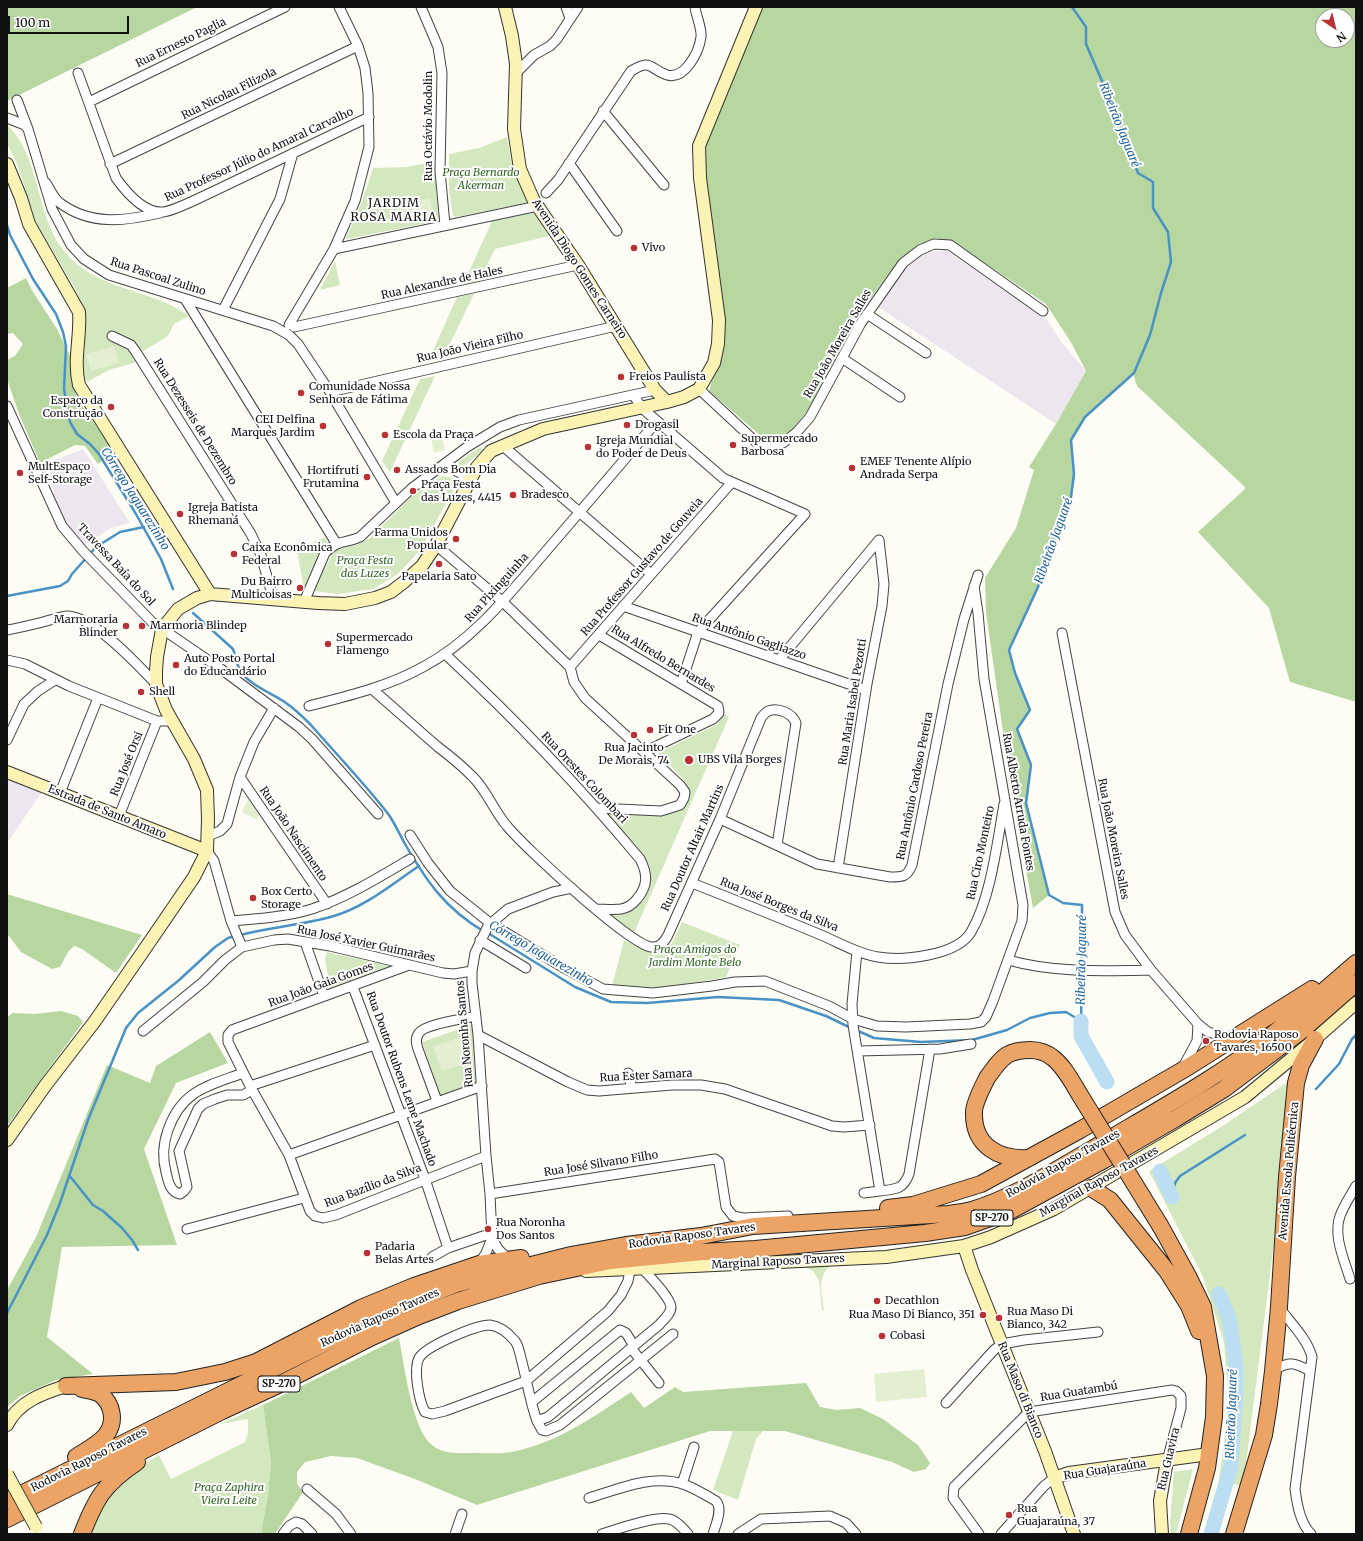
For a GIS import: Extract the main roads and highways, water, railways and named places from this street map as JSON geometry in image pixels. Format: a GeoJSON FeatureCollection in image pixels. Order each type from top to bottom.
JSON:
{"type":"FeatureCollection","features":[{"type":"Feature","properties":{"kind":"highway"},"geometry":{"type":"LineString","coordinates":[[857,1220],[885,1208],[913,1205],[980,1184],[1029,1158],[1181,1071],[1300,997],[1356,959]]}},
{"type":"Feature","properties":{"kind":"highway","name":"Rodovia Raposo Tavares"},"geometry":{"type":"LineString","coordinates":[[7,1502],[206,1401],[358,1327],[404,1305],[450,1287],[507,1270],[570,1255],[626,1245],[701,1236],[753,1226],[924,1216],[971,1210],[1021,1189],[1139,1122],[1226,1067],[1268,1038],[1356,963]]}},
{"type":"Feature","properties":{"kind":"highway","name":"Rodovia Raposo Tavares"},"geometry":{"type":"LineString","coordinates":[[7,1518],[278,1385],[372,1337],[419,1316],[458,1301],[539,1276],[610,1261],[925,1233],[965,1227],[995,1217],[1010,1211],[1110,1156],[1224,1089],[1301,1031],[1356,983]]}},
{"type":"Feature","properties":{"kind":"highway","name":"Avenida Escola Politécnica"},"geometry":{"type":"LineString","coordinates":[[1234,1534],[1264,1435],[1273,1371],[1279,1307],[1287,1177],[1296,1083],[1302,1065],[1315,1039]]}},
{"type":"Feature","properties":{"kind":"highway"},"geometry":{"type":"LineString","coordinates":[[1029,1158],[1002,1156],[988,1149],[980,1138],[975,1125],[974,1111],[983,1085],[995,1066],[1007,1055],[1021,1050],[1037,1050],[1052,1057],[1064,1070],[1161,1227],[1188,1276],[1202,1307],[1215,1376],[1214,1417],[1207,1468],[1189,1534]]}},
{"type":"Feature","properties":{"kind":"highway"},"geometry":{"type":"LineString","coordinates":[[1091,1188],[1110,1200],[1175,1282],[1194,1316],[1205,1356],[1215,1376]]}},
{"type":"Feature","properties":{"kind":"highway"},"geometry":{"type":"LineString","coordinates":[[66,1386],[176,1382],[225,1372],[256,1362],[361,1308],[414,1286],[480,1264],[508,1259],[570,1255]]}},
{"type":"Feature","properties":{"kind":"highway"},"geometry":{"type":"LineString","coordinates":[[206,1401],[256,1362]]}},
{"type":"Feature","properties":{"kind":"highway"},"geometry":{"type":"LineString","coordinates":[[39,1485],[105,1437],[111,1428],[111,1408],[99,1394],[66,1386]]}},
{"type":"Feature","properties":{"kind":"highway"},"geometry":{"type":"LineString","coordinates":[[82,1534],[91,1510],[100,1494],[111,1482],[130,1466],[186,1429]]}},
{"type":"Feature","properties":{"kind":"main road","name":"Avenida Diogo Gomes Carneiro"},"geometry":{"type":"LineString","coordinates":[[506,7],[512,36],[516,73],[514,129],[520,169],[534,201],[578,265],[655,390],[667,402]]}},
{"type":"Feature","properties":{"kind":"main road"},"geometry":{"type":"LineString","coordinates":[[7,1140],[96,1020],[153,938],[194,877],[206,851],[208,836],[207,790],[194,759],[166,710],[156,684],[157,657],[162,628],[178,609],[197,598],[210,594],[339,604],[360,602],[391,592],[419,569],[436,545],[468,481],[479,463],[491,451],[543,429],[667,402],[684,397],[699,390],[714,363],[718,344],[720,320],[700,178],[699,146],[756,7]]}},
{"type":"Feature","properties":{"kind":"main road"},"geometry":{"type":"LineString","coordinates":[[7,164],[19,193],[29,224],[79,312],[80,327],[76,373],[79,385],[210,594]]}},
{"type":"Feature","properties":{"kind":"main road","name":"Estrada de Santo Amaro"},"geometry":{"type":"LineString","coordinates":[[7,772],[206,851]]}},
{"type":"Feature","properties":{"kind":"main road","name":"Marginal Raposo Tavares"},"geometry":{"type":"LineString","coordinates":[[560,1272],[630,1270],[886,1257],[964,1246],[991,1237],[1054,1210],[1245,1096],[1356,1004]]}},
{"type":"Feature","properties":{"kind":"main road","name":"Rua Maso di Bianco"},"geometry":{"type":"LineString","coordinates":[[964,1246],[972,1270],[1029,1412],[1074,1534]]}},
{"type":"Feature","properties":{"kind":"main road"},"geometry":{"type":"LineString","coordinates":[[7,1425],[20,1408],[32,1399],[66,1386]]}},
{"type":"Feature","properties":{"kind":"main road","name":"Rua Guajaraúna"},"geometry":{"type":"LineString","coordinates":[[1054,1478],[1069,1473],[1167,1461],[1209,1454]]}},
{"type":"Feature","properties":{"kind":"main road","name":"Rua Guavira"},"geometry":{"type":"LineString","coordinates":[[1162,1534],[1160,1501],[1167,1461]]}},
{"type":"Feature","properties":{"kind":"main road"},"geometry":{"type":"LineString","coordinates":[[7,1473],[38,1530]]}},
{"type":"Feature","properties":{"kind":"main road","name":"Avenida Escola Politécnica"},"geometry":{"type":"LineString","coordinates":[[1239,1534],[1243,1504]]}},
{"type":"Feature","properties":{"kind":"waterway","name":"Ribeirão Jaguaré"},"geometry":{"type":"LineString","coordinates":[[1072,7],[1086,27],[1086,44],[1115,111],[1138,173],[1153,182],[1153,208],[1168,232],[1171,262],[1150,335],[1134,373],[1085,417],[1071,440],[1074,474],[1071,497],[1061,520],[1038,587],[1009,650],[1015,673],[1030,710],[1017,729],[1031,765],[1026,803],[1049,895],[1063,903],[1082,905],[1082,968]]}},
{"type":"Feature","properties":{"kind":"waterway","name":"Córrego Jaguarezinho"},"geometry":{"type":"LineString","coordinates":[[7,225],[10,235],[33,279],[56,314],[63,332],[66,346],[64,389],[70,422],[77,434],[90,444],[99,454],[136,514],[161,559],[173,589]]}},
{"type":"Feature","properties":{"kind":"waterway"},"geometry":{"type":"LineString","coordinates":[[7,596],[60,586],[68,581],[72,574],[96,547],[120,532],[144,527]]}},
{"type":"Feature","properties":{"kind":"waterway","name":"Córrego Jaguarezinho"},"geometry":{"type":"LineString","coordinates":[[193,613],[233,649],[238,667],[245,677],[289,705],[311,725],[380,803],[389,815],[413,858],[438,893],[458,913],[483,931]]}},
{"type":"Feature","properties":{"kind":"waterway"},"geometry":{"type":"LineString","coordinates":[[240,935],[311,922],[345,912],[367,901],[419,866]]}},
{"type":"Feature","properties":{"kind":"waterway","name":"Córrego Jaguarezinho"},"geometry":{"type":"LineString","coordinates":[[488,933],[575,987],[611,1002],[647,1003],[718,997],[779,1000],[826,1016],[851,1028]]}},
{"type":"Feature","properties":{"kind":"waterway"},"geometry":{"type":"LineString","coordinates":[[7,1313],[47,1235],[60,1203],[88,1120],[126,1028],[138,1013],[178,981],[215,947],[228,938],[235,936]]}},
{"type":"Feature","properties":{"kind":"waterway","name":"Córrego Jaguarezinho"},"geometry":{"type":"LineString","coordinates":[[856,1030],[874,1038],[921,1042],[972,1040],[1007,1030],[1030,1018],[1050,1013],[1066,1012],[1081,1021],[1082,973]]}},
{"type":"Feature","properties":{"kind":"waterway","name":"Ribeirão Jaguaré"},"geometry":{"type":"LineString","coordinates":[[1081,1021],[1081,1036],[1107,1082]]}},
{"type":"Feature","properties":{"kind":"waterway"},"geometry":{"type":"LineString","coordinates":[[1316,1089],[1339,1064],[1352,1039],[1356,1035]]}},
{"type":"Feature","properties":{"kind":"waterway"},"geometry":{"type":"LineString","coordinates":[[1172,1197],[1175,1183],[1180,1176],[1245,1135]]}},
{"type":"Feature","properties":{"kind":"waterway","name":"Ribeirão Jaguaré"},"geometry":{"type":"LineString","coordinates":[[1160,1171],[1172,1197]]}},
{"type":"Feature","properties":{"kind":"waterway"},"geometry":{"type":"LineString","coordinates":[[69,1175],[93,1205],[103,1211],[122,1228],[138,1250]]}},
{"type":"Feature","properties":{"kind":"waterway","name":"Ribeirão Jaguaré"},"geometry":{"type":"LineString","coordinates":[[1211,1534],[1231,1466],[1236,1394],[1236,1366],[1229,1318],[1219,1294]]}},
{"type":"Feature","properties":{"kind":"place","name":"Vivo"},"geometry":{"type":"Point","coordinates":[634,248]}},
{"type":"Feature","properties":{"kind":"place","name":"Freios Paulista"},"geometry":{"type":"Point","coordinates":[621,377]}},
{"type":"Feature","properties":{"kind":"place","name":"Comunidade Nossa Senhora de Fátima"},"geometry":{"type":"Point","coordinates":[301,393]}},
{"type":"Feature","properties":{"kind":"place","name":"Espaço da Construção"},"geometry":{"type":"Point","coordinates":[111,407]}},
{"type":"Feature","properties":{"kind":"place","name":"Drogasil"},"geometry":{"type":"Point","coordinates":[627,425]}},
{"type":"Feature","properties":{"kind":"place","name":"CEI Delfina Marques Jardim"},"geometry":{"type":"Point","coordinates":[323,426]}},
{"type":"Feature","properties":{"kind":"place","name":"Escola da Praça"},"geometry":{"type":"Point","coordinates":[385,435]}},
{"type":"Feature","properties":{"kind":"place","name":"Supermercado Barbosa"},"geometry":{"type":"Point","coordinates":[733,445]}},
{"type":"Feature","properties":{"kind":"place","name":"Igreja Mundial do Poder de Deus"},"geometry":{"type":"Point","coordinates":[588,447]}},
{"type":"Feature","properties":{"kind":"place","name":"EMEF Tenente Alípio Andrada Serpa"},"geometry":{"type":"Point","coordinates":[852,468]}},
{"type":"Feature","properties":{"kind":"place","name":"Assados Bom Dia"},"geometry":{"type":"Point","coordinates":[397,470]}},
{"type":"Feature","properties":{"kind":"place","name":"MultEspaço Self-Storage"},"geometry":{"type":"Point","coordinates":[20,473]}},
{"type":"Feature","properties":{"kind":"place","name":"Hortifruti Frutamina"},"geometry":{"type":"Point","coordinates":[367,477]}},
{"type":"Feature","properties":{"kind":"place","name":"Praça Festa das Luzes, 4415"},"geometry":{"type":"Point","coordinates":[413,491]}},
{"type":"Feature","properties":{"kind":"place","name":"Bradesco"},"geometry":{"type":"Point","coordinates":[513,495]}},
{"type":"Feature","properties":{"kind":"place","name":"Igreja Batista Rhemaná"},"geometry":{"type":"Point","coordinates":[180,514]}},
{"type":"Feature","properties":{"kind":"place","name":"Farma Unidos Popular"},"geometry":{"type":"Point","coordinates":[456,539]}},
{"type":"Feature","properties":{"kind":"place","name":"Caixa Econômica Federal"},"geometry":{"type":"Point","coordinates":[234,554]}},
{"type":"Feature","properties":{"kind":"place","name":"Papelaria Sato"},"geometry":{"type":"Point","coordinates":[439,564]}},
{"type":"Feature","properties":{"kind":"place","name":"Du Bairro Multicoisas"},"geometry":{"type":"Point","coordinates":[300,588]}},
{"type":"Feature","properties":{"kind":"place","name":"Marmoraria Blinder"},"geometry":{"type":"Point","coordinates":[126,626]}},
{"type":"Feature","properties":{"kind":"place","name":"Marmoria Blindep"},"geometry":{"type":"Point","coordinates":[142,626]}},
{"type":"Feature","properties":{"kind":"place","name":"Supermercado Flamengo"},"geometry":{"type":"Point","coordinates":[328,644]}},
{"type":"Feature","properties":{"kind":"place","name":"Auto Posto Portal do Educandário"},"geometry":{"type":"Point","coordinates":[176,665]}},
{"type":"Feature","properties":{"kind":"place","name":"Shell"},"geometry":{"type":"Point","coordinates":[141,692]}},
{"type":"Feature","properties":{"kind":"place","name":"Fit One"},"geometry":{"type":"Point","coordinates":[650,730]}},
{"type":"Feature","properties":{"kind":"place","name":"Rua Jacinto De Morais, 74"},"geometry":{"type":"Point","coordinates":[634,735]}},
{"type":"Feature","properties":{"kind":"place","name":"UBS Vila Borges"},"geometry":{"type":"Point","coordinates":[689,760]}},
{"type":"Feature","properties":{"kind":"place","name":"Box Certo Storage"},"geometry":{"type":"Point","coordinates":[253,898]}},
{"type":"Feature","properties":{"kind":"place","name":"Rodovia Raposo Tavares, 16500"},"geometry":{"type":"Point","coordinates":[1206,1041]}},
{"type":"Feature","properties":{"kind":"place","name":"Rua Noronha Dos Santos"},"geometry":{"type":"Point","coordinates":[488,1229]}},
{"type":"Feature","properties":{"kind":"place","name":"Padaria Belas Artes"},"geometry":{"type":"Point","coordinates":[367,1253]}},
{"type":"Feature","properties":{"kind":"place","name":"Decathlon"},"geometry":{"type":"Point","coordinates":[877,1301]}},
{"type":"Feature","properties":{"kind":"place","name":"Rua Maso Di Bianco, 351"},"geometry":{"type":"Point","coordinates":[983,1315]}},
{"type":"Feature","properties":{"kind":"place","name":"Rua Maso Di Bianco, 342"},"geometry":{"type":"Point","coordinates":[999,1318]}},
{"type":"Feature","properties":{"kind":"place","name":"Cobasi"},"geometry":{"type":"Point","coordinates":[882,1336]}},
{"type":"Feature","properties":{"kind":"place","name":"Rua Guajaraúna, 37"},"geometry":{"type":"Point","coordinates":[1009,1515]}},
{"type":"Feature","properties":{"kind":"district","name":"JARDIM ROSA MARIA"},"geometry":{"type":"Point","coordinates":[394,211]}},
{"type":"Feature","properties":{"kind":"park label","name":"Praça Bernardo Akerman"},"geometry":{"type":"Point","coordinates":[481,179]}},
{"type":"Feature","properties":{"kind":"park label","name":"Praça Festa das Luzes"},"geometry":{"type":"Point","coordinates":[365,567]}},
{"type":"Feature","properties":{"kind":"park label","name":"Praça Amigos do Jardim Monte Belo"},"geometry":{"type":"Point","coordinates":[695,956]}},
{"type":"Feature","properties":{"kind":"park label","name":"Praça Zaphira Vieira Leite"},"geometry":{"type":"Point","coordinates":[229,1494]}}]}
